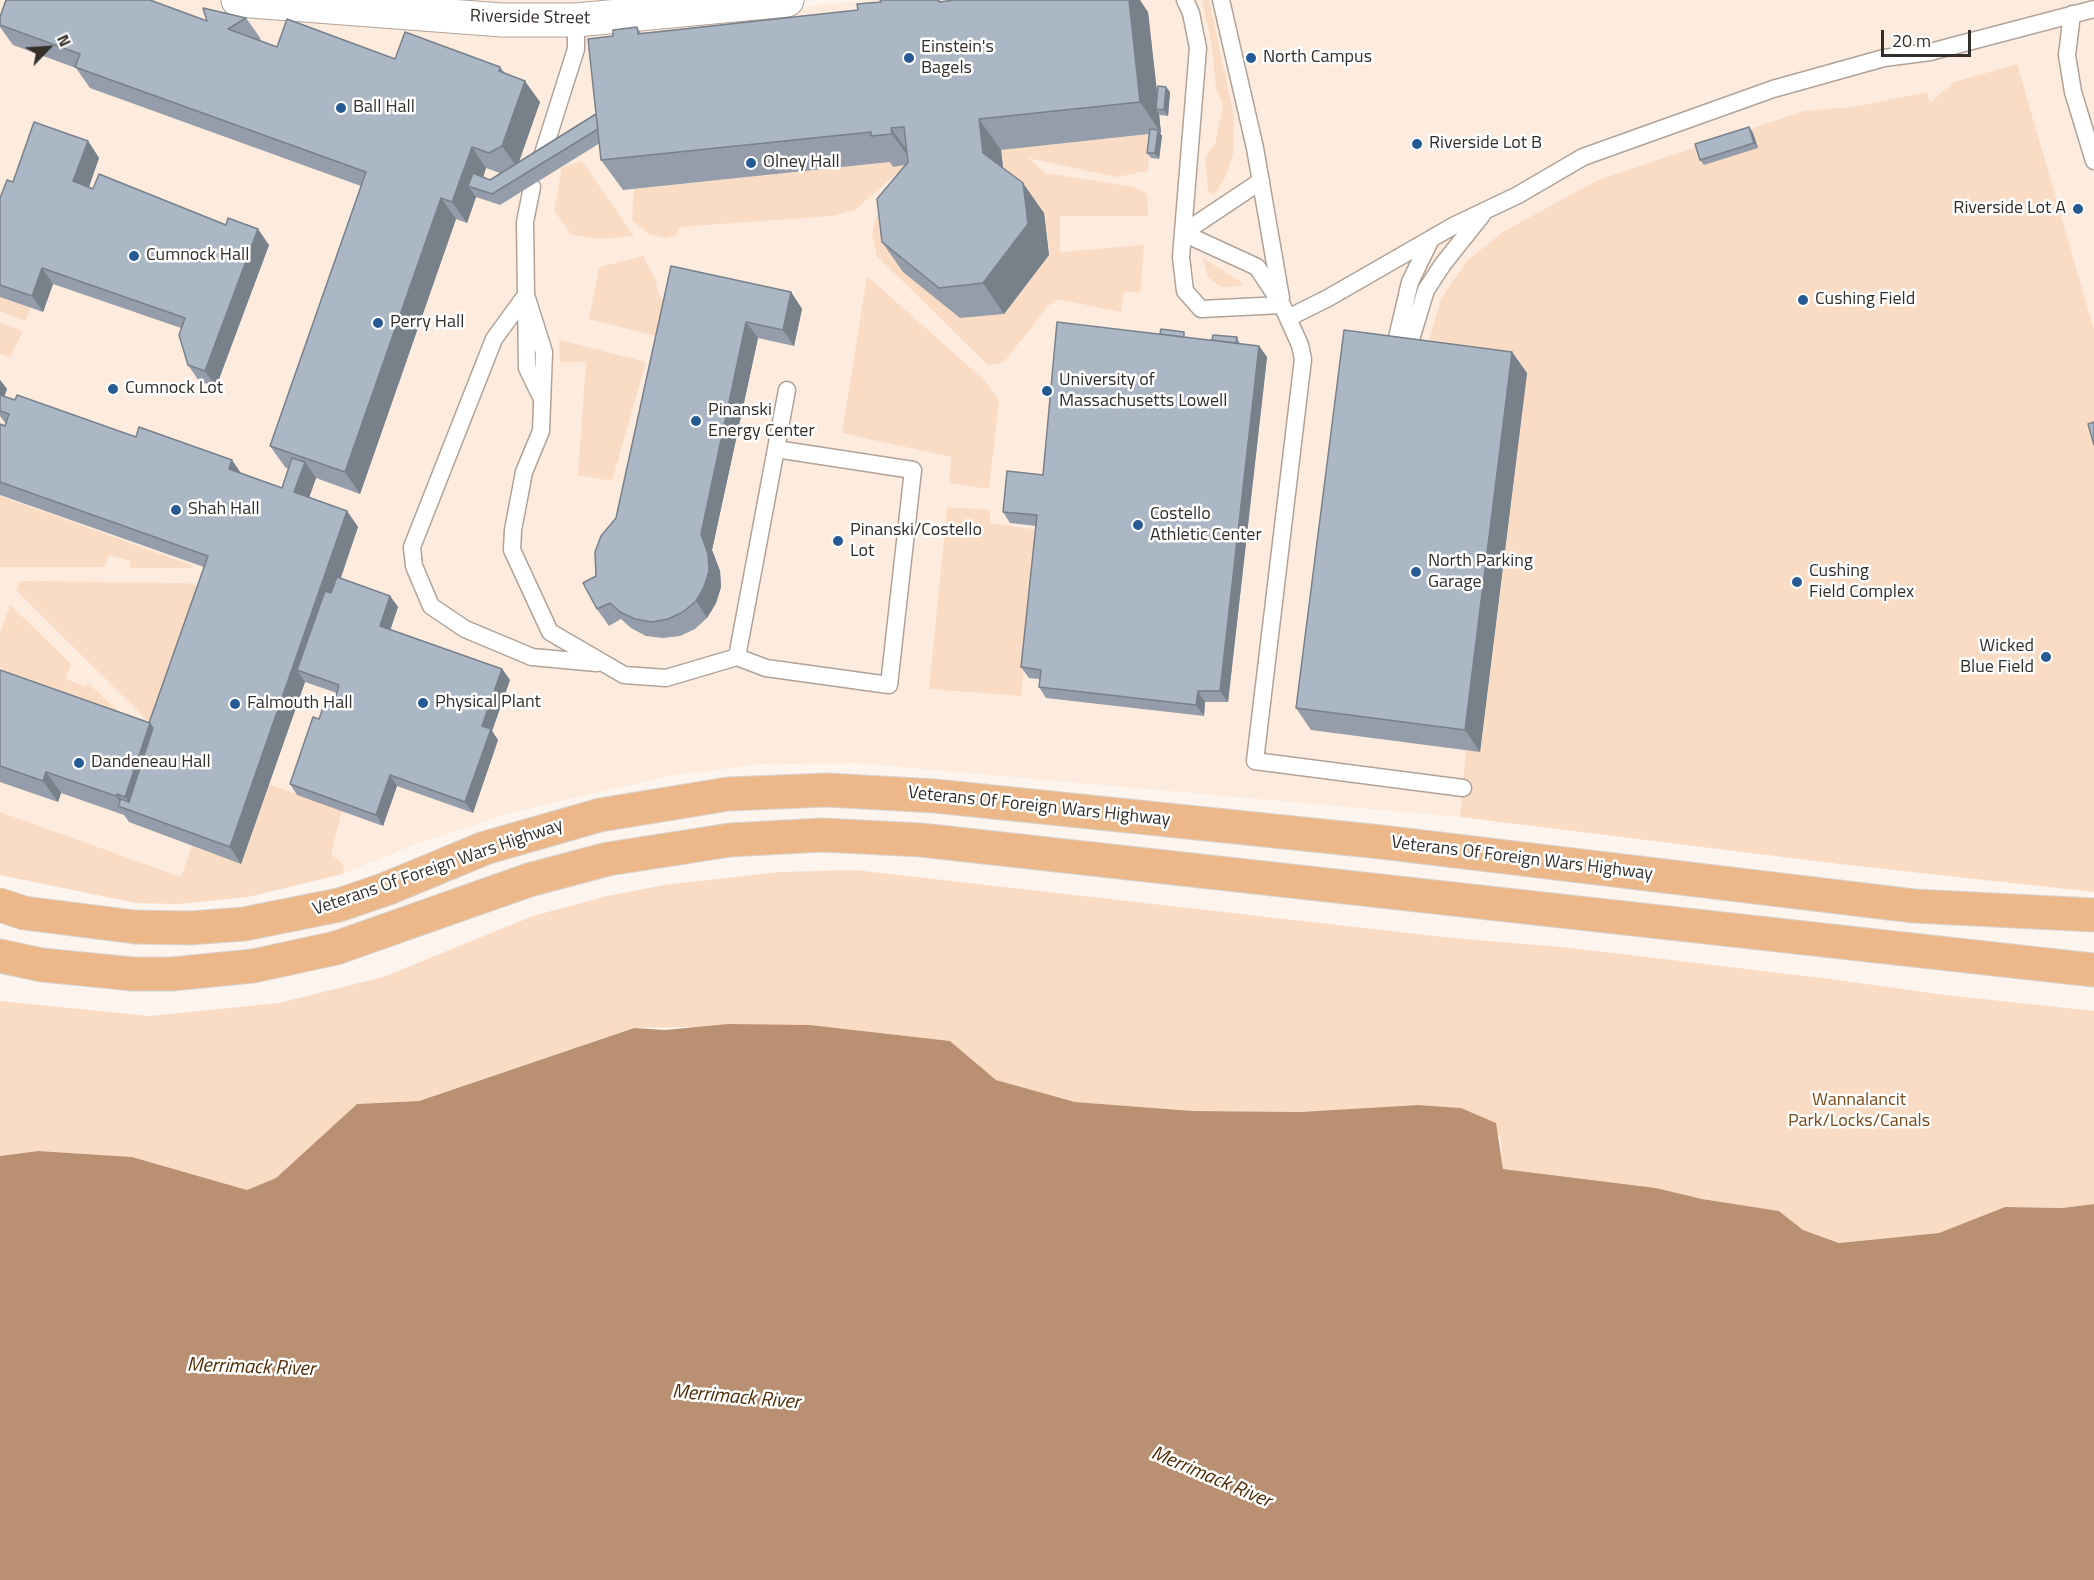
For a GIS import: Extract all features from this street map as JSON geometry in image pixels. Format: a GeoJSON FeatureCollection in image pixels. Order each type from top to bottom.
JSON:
{"type":"FeatureCollection","features":[{"type":"Feature","properties":{"kind":"main road","name":"Riverside Street"},"geometry":{"type":"LineString","coordinates":[[238,0],[502,20],[576,20],[787,0]]}},
{"type":"Feature","properties":{"kind":"main road","name":"Veterans Of Foreign Wars Highway"},"geometry":{"type":"LineString","coordinates":[[0,905],[24,913],[135,927],[190,928],[244,924],[339,905],[386,890],[485,848],[600,815],[728,794],[827,790],[935,796],[1381,842],[1914,906],[2094,915]]}},
{"type":"Feature","properties":{"kind":"main road"},"geometry":{"type":"LineString","coordinates":[[0,956],[42,965],[133,974],[172,974],[253,966],[336,948],[529,880],[608,859],[730,840],[822,835],[921,840],[2094,970]]}},
{"type":"Feature","properties":{"kind":"lane"},"geometry":{"type":"LineString","coordinates":[[1185,0],[1191,13],[1198,48],[1181,257],[1185,291],[1201,309],[1285,311],[1328,298],[1455,225],[1484,213],[1583,157],[1773,89],[1884,58],[1930,52],[2094,9]]}},
{"type":"Feature","properties":{"kind":"lane"},"geometry":{"type":"LineString","coordinates":[[1221,0],[1261,181],[1285,311]]}},
{"type":"Feature","properties":{"kind":"lane"},"geometry":{"type":"LineString","coordinates":[[2072,14],[2067,54],[2073,92],[2094,161]]}},
{"type":"Feature","properties":{"kind":"lane"},"geometry":{"type":"LineString","coordinates":[[539,166],[576,49],[576,20]]}},
{"type":"Feature","properties":{"kind":"lane"},"geometry":{"type":"LineString","coordinates":[[1183,233],[1261,181]]}},
{"type":"Feature","properties":{"kind":"lane"},"geometry":{"type":"LineString","coordinates":[[532,187],[525,222],[527,368],[540,396],[541,431],[524,472],[513,530],[512,550],[550,633],[624,675],[666,678],[737,657],[766,668],[889,685],[913,470],[776,449]]}},
{"type":"Feature","properties":{"kind":"lane"},"geometry":{"type":"LineString","coordinates":[[1430,240],[1410,282],[1401,357],[1412,336],[1426,290],[1443,264],[1484,213]]}},
{"type":"Feature","properties":{"kind":"lane"},"geometry":{"type":"LineString","coordinates":[[1183,233],[1257,267],[1285,311],[1300,345],[1303,359],[1255,761],[1463,788]]}},
{"type":"Feature","properties":{"kind":"lane"},"geometry":{"type":"LineString","coordinates":[[526,296],[494,339],[412,547],[414,567],[432,606],[465,629],[532,657],[604,664]]}},
{"type":"Feature","properties":{"kind":"lane"},"geometry":{"type":"LineString","coordinates":[[737,657],[787,390]]}},
{"type":"Feature","properties":{"kind":"shaded area","name":"University of Massachusetts Lowell"},"geometry":{"type":"Polygon","coordinates":[[[0,0],[682,0],[681,20],[865,0],[2094,0],[2094,892],[1840,864],[1460,817],[857,763],[762,764],[668,776],[513,812],[416,844],[343,874],[179,904],[136,903],[0,875],[0,0]]]}},
{"type":"Feature","properties":{"kind":"green space"},"geometry":{"type":"Polygon","coordinates":[[[1202,0],[1209,0],[1234,117],[1233,154],[1226,176],[1214,195],[1208,192],[1205,158],[1215,145],[1223,104],[1216,89],[1212,46],[1202,0]]]}},
{"type":"Feature","properties":{"kind":"green space","name":"Cushing Field Complex"},"geometry":{"type":"Polygon","coordinates":[[[2017,64],[2094,330],[2094,892],[1840,864],[1460,817],[1466,750],[1480,751],[1527,373],[1423,359],[1442,297],[1468,260],[1503,232],[1598,180],[1804,111],[1853,107],[1927,92],[1930,103],[1954,82],[2017,64]]]}},
{"type":"Feature","properties":{"kind":"green space"},"geometry":{"type":"Polygon","coordinates":[[[1151,134],[1148,171],[1116,177],[1028,158],[1045,173],[1134,187],[1147,194],[1148,216],[1060,216],[1060,252],[1144,245],[1140,293],[1124,292],[1121,312],[1057,299],[1048,306],[1004,362],[988,365],[877,256],[872,235],[876,218],[884,205],[960,318],[1005,313],[1050,254],[1044,213],[1007,185],[1001,150],[1151,134]]]}},
{"type":"Feature","properties":{"kind":"green space"},"geometry":{"type":"Polygon","coordinates":[[[582,161],[634,236],[601,239],[572,235],[554,211],[562,167],[582,161]]]}},
{"type":"Feature","properties":{"kind":"green space"},"geometry":{"type":"Polygon","coordinates":[[[892,162],[926,168],[897,173],[855,210],[832,216],[680,227],[676,235],[666,238],[648,234],[632,220],[634,189],[892,162]]]}},
{"type":"Feature","properties":{"kind":"green space"},"geometry":{"type":"Polygon","coordinates":[[[643,256],[656,281],[658,294],[667,303],[656,336],[589,319],[599,267],[643,256]]]}},
{"type":"Feature","properties":{"kind":"green space"},"geometry":{"type":"Polygon","coordinates":[[[1203,258],[1241,282],[1242,286],[1223,287],[1215,283],[1208,277],[1203,258]]]}},
{"type":"Feature","properties":{"kind":"green space"},"geometry":{"type":"Polygon","coordinates":[[[867,276],[984,380],[999,400],[989,489],[949,483],[951,457],[842,433],[867,276]]]}},
{"type":"Feature","properties":{"kind":"green space"},"geometry":{"type":"Polygon","coordinates":[[[0,297],[30,308],[26,321],[0,311],[0,297]]]}},
{"type":"Feature","properties":{"kind":"green space"},"geometry":{"type":"Polygon","coordinates":[[[0,322],[23,331],[10,357],[0,354],[0,322]]]}},
{"type":"Feature","properties":{"kind":"green space"},"geometry":{"type":"Polygon","coordinates":[[[559,340],[646,362],[612,481],[578,475],[586,362],[560,362],[559,340]]]}},
{"type":"Feature","properties":{"kind":"green space"},"geometry":{"type":"Polygon","coordinates":[[[0,496],[191,565],[192,568],[129,568],[131,561],[109,555],[104,567],[0,567],[0,496]]]}},
{"type":"Feature","properties":{"kind":"green space"},"geometry":{"type":"Polygon","coordinates":[[[947,507],[990,510],[990,523],[1038,530],[1021,696],[929,689],[947,507]]]}},
{"type":"Feature","properties":{"kind":"green space"},"geometry":{"type":"Polygon","coordinates":[[[20,581],[186,583],[214,590],[165,726],[147,720],[16,590],[20,581]]]}},
{"type":"Feature","properties":{"kind":"green space"},"geometry":{"type":"Polygon","coordinates":[[[10,605],[71,664],[66,679],[86,687],[88,683],[136,728],[0,677],[3,668],[0,667],[0,634],[10,605]]]}},
{"type":"Feature","properties":{"kind":"green space"},"geometry":{"type":"Polygon","coordinates":[[[268,784],[342,810],[331,854],[344,866],[343,874],[248,897],[179,904],[136,903],[0,875],[0,812],[181,877],[192,846],[240,863],[268,784]]]}},
{"type":"Feature","properties":{"kind":"green space","name":"Wannalancit Park/Locks/Canals"},"geometry":{"type":"Polygon","coordinates":[[[855,870],[1443,937],[1571,948],[1945,995],[2094,1011],[2094,1204],[2062,1208],[2005,1207],[1939,1233],[1839,1243],[1803,1230],[1779,1211],[1702,1199],[1656,1188],[1503,1169],[1500,1136],[1461,1108],[1418,1105],[1300,1112],[1193,1111],[1075,1102],[996,1080],[950,1041],[810,1025],[633,1028],[418,1101],[357,1104],[276,1178],[247,1190],[132,1157],[38,1151],[0,1156],[0,1001],[150,1016],[279,1003],[383,977],[533,916],[607,896],[664,885],[780,872],[855,870]]]}},
{"type":"Feature","properties":{"kind":"water","name":"Merrimack River"},"geometry":{"type":"Polygon","coordinates":[[[728,1024],[810,1025],[950,1041],[996,1080],[1075,1102],[1193,1111],[1300,1112],[1418,1105],[1461,1108],[1496,1123],[1503,1169],[1656,1188],[1702,1199],[1779,1211],[1803,1230],[1839,1243],[1939,1233],[2005,1207],[2062,1208],[2094,1204],[2094,1580],[0,1580],[0,1156],[38,1151],[132,1157],[247,1190],[276,1178],[357,1104],[419,1101],[634,1028],[665,1030],[728,1024]]]}},
{"type":"Feature","properties":{"kind":"building"},"geometry":{"type":"Polygon","coordinates":[[[6,0],[150,0],[207,21],[203,8],[246,18],[228,29],[277,47],[287,19],[395,59],[405,32],[500,67],[499,71],[525,81],[502,146],[489,153],[472,147],[452,202],[441,198],[345,472],[270,446],[366,172],[75,67],[80,54],[0,25],[0,17],[6,0]]]}},
{"type":"Feature","properties":{"kind":"building","name":"Olney Hall"},"geometry":{"type":"Polygon","coordinates":[[[880,0],[939,0],[939,2],[955,0],[1129,0],[1140,102],[979,119],[983,153],[1023,183],[1028,224],[983,283],[939,288],[882,242],[877,199],[908,162],[904,127],[891,128],[892,134],[871,136],[871,132],[601,160],[588,39],[613,36],[613,30],[637,27],[638,34],[858,10],[857,4],[881,2],[880,0]]]}},
{"type":"Feature","properties":{"kind":"building"},"geometry":{"type":"Polygon","coordinates":[[[1158,86],[1166,87],[1164,110],[1156,109],[1158,86]]]}},
{"type":"Feature","properties":{"kind":"building"},"geometry":{"type":"Polygon","coordinates":[[[596,114],[598,129],[492,194],[468,186],[473,173],[490,180],[596,114]]]}},
{"type":"Feature","properties":{"kind":"building","name":"Cumnock Hall"},"geometry":{"type":"Polygon","coordinates":[[[34,122],[88,141],[73,181],[93,189],[99,174],[226,225],[228,218],[258,229],[205,371],[188,365],[179,335],[185,318],[42,268],[32,296],[0,285],[0,198],[7,180],[13,182],[34,122]]]}},
{"type":"Feature","properties":{"kind":"building"},"geometry":{"type":"Polygon","coordinates":[[[1749,127],[1754,143],[1700,160],[1695,144],[1749,127]]]}},
{"type":"Feature","properties":{"kind":"building"},"geometry":{"type":"Polygon","coordinates":[[[1150,129],[1158,130],[1155,153],[1147,153],[1150,129]]]}},
{"type":"Feature","properties":{"kind":"building","name":"Pinanski Energy Center"},"geometry":{"type":"Polygon","coordinates":[[[671,266],[791,292],[783,330],[746,322],[701,534],[708,554],[709,571],[704,587],[696,601],[683,612],[668,619],[652,622],[635,619],[620,612],[610,603],[597,609],[583,583],[596,576],[595,552],[601,536],[616,518],[671,266]]]}},
{"type":"Feature","properties":{"kind":"building","name":"Costello Athletic Center"},"geometry":{"type":"Polygon","coordinates":[[[1057,322],[1259,346],[1220,691],[1198,691],[1196,705],[1039,687],[1041,670],[1021,667],[1037,515],[1003,512],[1007,471],[1043,475],[1057,322]]]}},
{"type":"Feature","properties":{"kind":"building"},"geometry":{"type":"Polygon","coordinates":[[[1161,329],[1184,332],[1184,337],[1160,334],[1161,329]]]}},
{"type":"Feature","properties":{"kind":"building","name":"North Parking Garage"},"geometry":{"type":"Polygon","coordinates":[[[1344,330],[1512,352],[1465,730],[1296,708],[1344,330]]]}},
{"type":"Feature","properties":{"kind":"building"},"geometry":{"type":"Polygon","coordinates":[[[1213,335],[1237,337],[1236,343],[1212,340],[1213,335]]]}},
{"type":"Feature","properties":{"kind":"building"},"geometry":{"type":"Polygon","coordinates":[[[0,395],[15,400],[17,395],[136,437],[139,427],[232,460],[229,469],[282,488],[292,458],[305,462],[294,492],[347,511],[230,847],[118,806],[121,799],[129,802],[153,728],[149,723],[208,556],[0,482],[0,424],[5,426],[9,414],[0,411],[0,395]]]}},
{"type":"Feature","properties":{"kind":"building"},"geometry":{"type":"Polygon","coordinates":[[[2094,422],[2094,445],[2088,424],[2094,422]]]}},
{"type":"Feature","properties":{"kind":"building","name":"Physical Plant"},"geometry":{"type":"Polygon","coordinates":[[[337,577],[390,596],[380,626],[502,669],[482,726],[491,729],[465,802],[390,775],[376,815],[290,784],[313,717],[319,719],[326,699],[334,702],[339,685],[297,670],[325,591],[331,593],[337,577]]]}},
{"type":"Feature","properties":{"kind":"building","name":"Dandeneau Hall"},"geometry":{"type":"Polygon","coordinates":[[[0,670],[150,723],[125,797],[46,772],[43,781],[0,766],[0,670]]]}},
{"type":"Feature","properties":{"kind":"place","name":"Einstein's Bagels"},"geometry":{"type":"Point","coordinates":[909,58]}},
{"type":"Feature","properties":{"kind":"place","name":"North Campus"},"geometry":{"type":"Point","coordinates":[1251,58]}},
{"type":"Feature","properties":{"kind":"place","name":"Ball Hall"},"geometry":{"type":"Point","coordinates":[341,108]}},
{"type":"Feature","properties":{"kind":"place","name":"Riverside Lot B"},"geometry":{"type":"Point","coordinates":[1417,144]}},
{"type":"Feature","properties":{"kind":"place","name":"Olney Hall"},"geometry":{"type":"Point","coordinates":[751,163]}},
{"type":"Feature","properties":{"kind":"place","name":"Riverside Lot A"},"geometry":{"type":"Point","coordinates":[2078,209]}},
{"type":"Feature","properties":{"kind":"place","name":"Cumnock Hall"},"geometry":{"type":"Point","coordinates":[134,256]}},
{"type":"Feature","properties":{"kind":"place","name":"Cushing Field"},"geometry":{"type":"Point","coordinates":[1803,300]}},
{"type":"Feature","properties":{"kind":"place","name":"Perry Hall"},"geometry":{"type":"Point","coordinates":[378,323]}},
{"type":"Feature","properties":{"kind":"place","name":"Cumnock Lot"},"geometry":{"type":"Point","coordinates":[113,389]}},
{"type":"Feature","properties":{"kind":"place","name":"University of Massachusetts Lowell"},"geometry":{"type":"Point","coordinates":[1047,391]}},
{"type":"Feature","properties":{"kind":"place","name":"Pinanski Energy Center"},"geometry":{"type":"Point","coordinates":[696,421]}},
{"type":"Feature","properties":{"kind":"place","name":"Shah Hall"},"geometry":{"type":"Point","coordinates":[176,510]}},
{"type":"Feature","properties":{"kind":"place","name":"Costello Athletic Center"},"geometry":{"type":"Point","coordinates":[1138,525]}},
{"type":"Feature","properties":{"kind":"place","name":"Pinanski/Costello Lot"},"geometry":{"type":"Point","coordinates":[838,541]}},
{"type":"Feature","properties":{"kind":"place","name":"North Parking Garage"},"geometry":{"type":"Point","coordinates":[1416,572]}},
{"type":"Feature","properties":{"kind":"place","name":"Cushing Field Complex"},"geometry":{"type":"Point","coordinates":[1797,582]}},
{"type":"Feature","properties":{"kind":"place","name":"Wicked Blue Field"},"geometry":{"type":"Point","coordinates":[2046,657]}},
{"type":"Feature","properties":{"kind":"place","name":"Physical Plant"},"geometry":{"type":"Point","coordinates":[423,703]}},
{"type":"Feature","properties":{"kind":"place","name":"Falmouth Hall"},"geometry":{"type":"Point","coordinates":[235,704]}},
{"type":"Feature","properties":{"kind":"place","name":"Dandeneau Hall"},"geometry":{"type":"Point","coordinates":[79,763]}}]}
